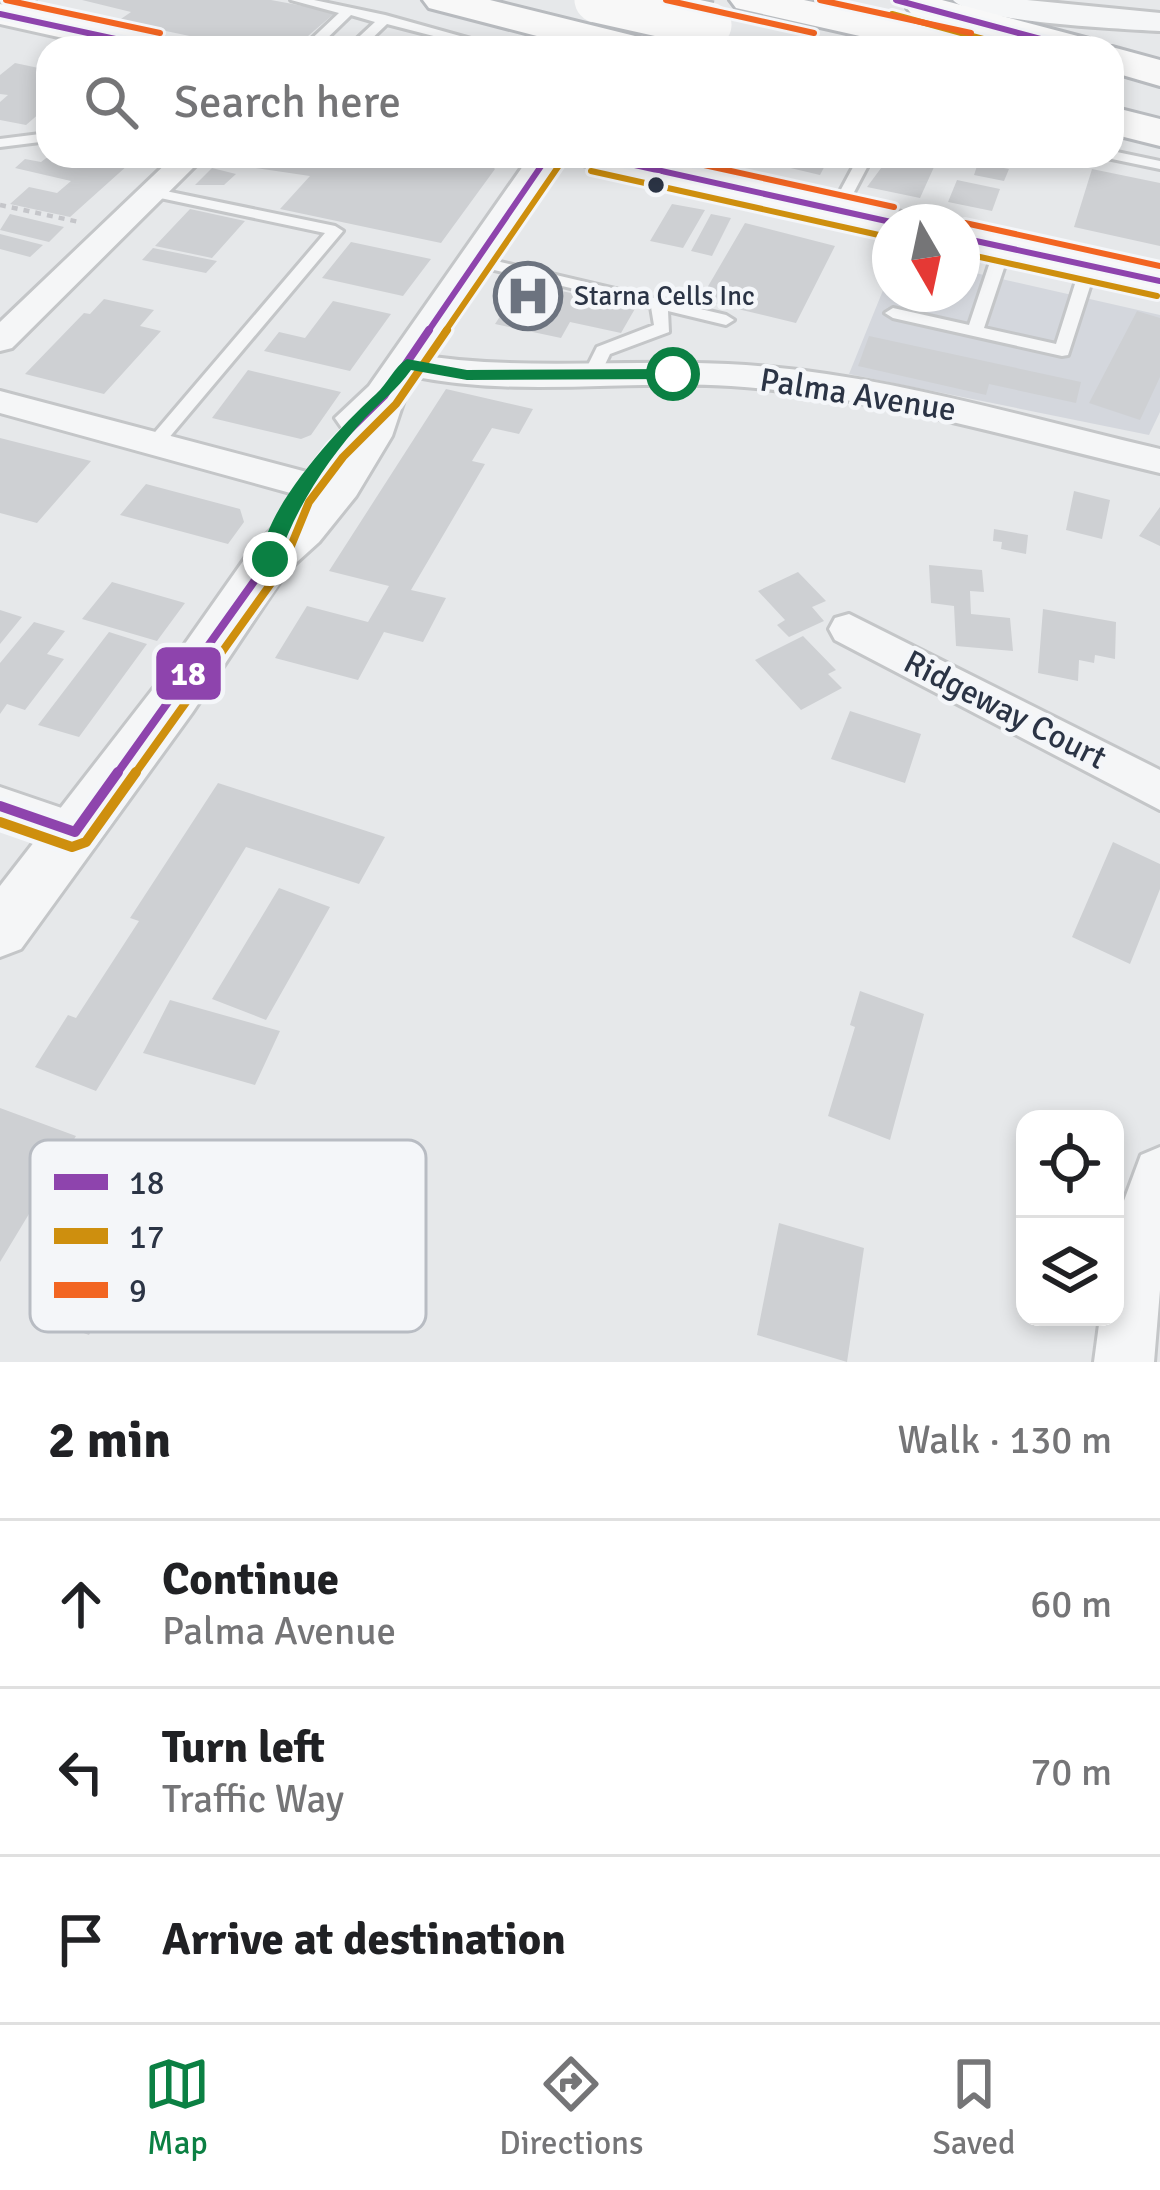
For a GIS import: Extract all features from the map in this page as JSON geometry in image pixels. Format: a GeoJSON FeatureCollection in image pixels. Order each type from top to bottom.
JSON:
{"type":"FeatureCollection","features":[{"type":"Feature","properties":{"kind":"highway"},"geometry":{"type":"LineString","coordinates":[[443,0],[582,36]]}},
{"type":"Feature","properties":{"kind":"highway"},"geometry":{"type":"LineString","coordinates":[[597,0],[758,36]]}},
{"type":"Feature","properties":{"kind":"highway"},"geometry":{"type":"LineString","coordinates":[[750,0],[914,36]]}},
{"type":"Feature","properties":{"kind":"highway"},"geometry":{"type":"LineString","coordinates":[[896,0],[1030,36]]}},
{"type":"Feature","properties":{"kind":"highway"},"geometry":{"type":"LineString","coordinates":[[1124,62],[1160,73]]}},
{"type":"Feature","properties":{"kind":"highway"},"geometry":{"type":"LineString","coordinates":[[1124,85],[1160,94]]}},
{"type":"Feature","properties":{"kind":"highway"},"geometry":{"type":"LineString","coordinates":[[1124,123],[1160,133]]}},
{"type":"Feature","properties":{"kind":"main road"},"geometry":{"type":"LineString","coordinates":[[7,19],[95,36]]}},
{"type":"Feature","properties":{"kind":"main road"},"geometry":{"type":"LineString","coordinates":[[7,19],[36,43]]}},
{"type":"Feature","properties":{"kind":"main road"},"geometry":{"type":"LineString","coordinates":[[648,168],[872,218]]}},
{"type":"Feature","properties":{"kind":"main road"},"geometry":{"type":"LineString","coordinates":[[983,242],[1160,281]]}},
{"type":"Feature","properties":{"kind":"street"},"geometry":{"type":"LineString","coordinates":[[632,36],[657,0]]}},
{"type":"Feature","properties":{"kind":"street"},"geometry":{"type":"LineString","coordinates":[[968,0],[1071,16],[1160,22]]}},
{"type":"Feature","properties":{"kind":"street"},"geometry":{"type":"LineString","coordinates":[[0,341],[178,168]]}},
{"type":"Feature","properties":{"kind":"street"},"geometry":{"type":"LineString","coordinates":[[0,931],[270,559],[290,548],[338,484],[383,414],[396,380],[540,168]]}},
{"type":"Feature","properties":{"kind":"street","name":"Palma Avenue"},"geometry":{"type":"LineString","coordinates":[[396,380],[467,375],[728,375],[839,386],[1160,460]]}},
{"type":"Feature","properties":{"kind":"street"},"geometry":{"type":"LineString","coordinates":[[270,559],[271,544],[305,484],[362,411],[396,380]]}},
{"type":"Feature","properties":{"kind":"street"},"geometry":{"type":"LineString","coordinates":[[0,402],[305,484]]}},
{"type":"Feature","properties":{"kind":"street","name":"Ridgeway Court"},"geometry":{"type":"LineString","coordinates":[[849,629],[1160,791]]}},
{"type":"Feature","properties":{"kind":"street"},"geometry":{"type":"LineString","coordinates":[[0,806],[75,832]]}},
{"type":"Feature","properties":{"kind":"street"},"geometry":{"type":"LineString","coordinates":[[1124,1362],[1136,1245],[1160,1174]]}},
{"type":"Feature","properties":{"kind":"lane"},"geometry":{"type":"LineString","coordinates":[[297,0],[450,36]]}},
{"type":"Feature","properties":{"kind":"lane"},"geometry":{"type":"LineString","coordinates":[[322,36],[348,11]]}},
{"type":"Feature","properties":{"kind":"lane"},"geometry":{"type":"LineString","coordinates":[[367,36],[385,19]]}},
{"type":"Feature","properties":{"kind":"lane"},"geometry":{"type":"LineString","coordinates":[[0,143],[36,138]]}},
{"type":"Feature","properties":{"kind":"lane"},"geometry":{"type":"LineString","coordinates":[[1124,158],[1160,165]]}},
{"type":"Feature","properties":{"kind":"lane"},"geometry":{"type":"LineString","coordinates":[[838,210],[860,168]]}},
{"type":"Feature","properties":{"kind":"lane"},"geometry":{"type":"LineString","coordinates":[[151,192],[335,231],[156,442]]}},
{"type":"Feature","properties":{"kind":"lane"},"geometry":{"type":"LineString","coordinates":[[975,332],[983,242]]}},
{"type":"Feature","properties":{"kind":"lane"},"geometry":{"type":"LineString","coordinates":[[476,261],[726,320]]}},
{"type":"Feature","properties":{"kind":"lane"},"geometry":{"type":"LineString","coordinates":[[893,313],[1062,351],[1089,265]]}},
{"type":"Feature","properties":{"kind":"lane"},"geometry":{"type":"LineString","coordinates":[[592,375],[603,351],[663,328],[659,304]]}},
{"type":"Feature","properties":{"kind":"path"},"geometry":{"type":"LineString","coordinates":[[0,205],[88,224]]}},
{"type":"Feature","properties":{"kind":"shaded area"},"geometry":{"type":"Polygon","coordinates":[[[980,274],[1160,315],[1160,412],[1149,435],[849,374],[874,312],[980,312],[980,274]]]}},
{"type":"Feature","properties":{"kind":"building"},"geometry":{"type":"Polygon","coordinates":[[[82,0],[271,0],[336,12],[308,36],[190,36],[118,21],[131,12],[82,0]]]}},
{"type":"Feature","properties":{"kind":"building"},"geometry":{"type":"Polygon","coordinates":[[[15,63],[36,67],[36,116],[26,125],[0,120],[0,102],[8,95],[0,94],[0,75],[15,63]]]}},
{"type":"Feature","properties":{"kind":"building"},"geometry":{"type":"Polygon","coordinates":[[[25,159],[36,161],[36,168],[125,168],[70,217],[10,204],[29,187],[57,193],[71,181],[15,168],[25,159]]]}},
{"type":"Feature","properties":{"kind":"building"},"geometry":{"type":"Polygon","coordinates":[[[212,168],[236,174],[224,185],[195,185],[212,168]]]}},
{"type":"Feature","properties":{"kind":"building"},"geometry":{"type":"Polygon","coordinates":[[[256,168],[495,169],[441,243],[280,209],[310,176],[256,168]]]}},
{"type":"Feature","properties":{"kind":"building"},"geometry":{"type":"Polygon","coordinates":[[[791,168],[824,168],[820,175],[791,168]]]}},
{"type":"Feature","properties":{"kind":"building"},"geometry":{"type":"Polygon","coordinates":[[[881,168],[934,168],[920,198],[867,187],[881,168]]]}},
{"type":"Feature","properties":{"kind":"building"},"geometry":{"type":"Polygon","coordinates":[[[976,168],[1009,169],[1004,181],[974,175],[976,168]]]}},
{"type":"Feature","properties":{"kind":"building"},"geometry":{"type":"Polygon","coordinates":[[[1092,169],[1160,183],[1160,246],[1074,227],[1092,169]]]}},
{"type":"Feature","properties":{"kind":"building"},"geometry":{"type":"Polygon","coordinates":[[[957,180],[1000,189],[992,211],[980,209],[980,204],[948,202],[957,180]]]}},
{"type":"Feature","properties":{"kind":"building"},"geometry":{"type":"Polygon","coordinates":[[[672,204],[705,210],[683,248],[650,241],[672,204]]]}},
{"type":"Feature","properties":{"kind":"building"},"geometry":{"type":"Polygon","coordinates":[[[190,209],[245,221],[212,258],[155,246],[190,209]]]}},
{"type":"Feature","properties":{"kind":"building"},"geometry":{"type":"Polygon","coordinates":[[[10,214],[64,227],[49,242],[0,230],[10,214]]]}},
{"type":"Feature","properties":{"kind":"building"},"geometry":{"type":"Polygon","coordinates":[[[711,214],[731,218],[712,256],[691,251],[711,214]]]}},
{"type":"Feature","properties":{"kind":"building"},"geometry":{"type":"Polygon","coordinates":[[[745,223],[835,246],[796,323],[700,300],[745,223]]]}},
{"type":"Feature","properties":{"kind":"building"},"geometry":{"type":"Polygon","coordinates":[[[0,234],[43,245],[30,257],[0,249],[0,234]]]}},
{"type":"Feature","properties":{"kind":"building"},"geometry":{"type":"Polygon","coordinates":[[[351,242],[431,259],[403,296],[322,278],[351,242]]]}},
{"type":"Feature","properties":{"kind":"building"},"geometry":{"type":"Polygon","coordinates":[[[153,248],[217,261],[206,273],[142,260],[153,248]]]}},
{"type":"Feature","properties":{"kind":"building"},"geometry":{"type":"Polygon","coordinates":[[[522,283],[636,307],[621,333],[570,322],[561,338],[495,324],[522,283]]]}},
{"type":"Feature","properties":{"kind":"building"},"geometry":{"type":"Polygon","coordinates":[[[104,299],[154,310],[140,326],[161,331],[104,394],[25,374],[84,313],[90,314],[104,299]]]}},
{"type":"Feature","properties":{"kind":"building"},"geometry":{"type":"Polygon","coordinates":[[[333,301],[391,314],[350,371],[264,351],[279,332],[305,338],[333,301]]]}},
{"type":"Feature","properties":{"kind":"building"},"geometry":{"type":"Polygon","coordinates":[[[1137,311],[1160,318],[1160,377],[1140,420],[1089,403],[1137,311]]]}},
{"type":"Feature","properties":{"kind":"building"},"geometry":{"type":"Polygon","coordinates":[[[869,336],[1081,382],[1076,403],[989,384],[986,395],[858,366],[869,336]]]}},
{"type":"Feature","properties":{"kind":"building"},"geometry":{"type":"Polygon","coordinates":[[[248,370],[341,392],[311,435],[301,439],[212,418],[248,370]]]}},
{"type":"Feature","properties":{"kind":"building"},"geometry":{"type":"Polygon","coordinates":[[[446,389],[533,409],[519,434],[492,428],[472,461],[485,464],[411,590],[446,598],[423,642],[384,632],[358,680],[275,658],[307,606],[368,622],[389,586],[329,571],[446,389]]]}},
{"type":"Feature","properties":{"kind":"building"},"geometry":{"type":"Polygon","coordinates":[[[0,438],[91,461],[37,523],[0,513],[0,438]]]}},
{"type":"Feature","properties":{"kind":"building"},"geometry":{"type":"Polygon","coordinates":[[[146,484],[240,509],[244,522],[228,544],[120,515],[146,484]]]}},
{"type":"Feature","properties":{"kind":"building"},"geometry":{"type":"Polygon","coordinates":[[[1074,491],[1110,500],[1102,539],[1066,530],[1074,491]]]}},
{"type":"Feature","properties":{"kind":"building"},"geometry":{"type":"Polygon","coordinates":[[[1160,507],[1160,546],[1139,536],[1160,507]]]}},
{"type":"Feature","properties":{"kind":"building"},"geometry":{"type":"Polygon","coordinates":[[[994,529],[1028,535],[1026,554],[1001,549],[1002,542],[993,541],[994,529]]]}},
{"type":"Feature","properties":{"kind":"building"},"geometry":{"type":"Polygon","coordinates":[[[929,565],[982,570],[984,592],[970,591],[971,614],[1010,618],[1013,651],[956,646],[954,606],[931,603],[929,565]]]}},
{"type":"Feature","properties":{"kind":"building"},"geometry":{"type":"Polygon","coordinates":[[[798,572],[826,601],[812,607],[824,621],[789,637],[777,625],[785,620],[758,591],[798,572]]]}},
{"type":"Feature","properties":{"kind":"building"},"geometry":{"type":"Polygon","coordinates":[[[112,582],[185,603],[157,641],[82,619],[112,582]]]}},
{"type":"Feature","properties":{"kind":"building"},"geometry":{"type":"Polygon","coordinates":[[[1043,609],[1116,622],[1115,659],[1095,655],[1094,663],[1079,660],[1078,681],[1038,673],[1043,609]]]}},
{"type":"Feature","properties":{"kind":"building"},"geometry":{"type":"Polygon","coordinates":[[[0,610],[22,617],[0,644],[0,610]]]}},
{"type":"Feature","properties":{"kind":"building"},"geometry":{"type":"Polygon","coordinates":[[[34,622],[65,631],[47,654],[64,659],[25,710],[7,704],[0,714],[0,663],[34,622]]]}},
{"type":"Feature","properties":{"kind":"building"},"geometry":{"type":"Polygon","coordinates":[[[109,632],[147,644],[79,737],[38,725],[109,632]]]}},
{"type":"Feature","properties":{"kind":"building"},"geometry":{"type":"Polygon","coordinates":[[[803,636],[836,670],[828,674],[842,688],[801,710],[755,660],[803,636]]]}},
{"type":"Feature","properties":{"kind":"building"},"geometry":{"type":"Polygon","coordinates":[[[850,711],[921,734],[905,783],[831,759],[850,711]]]}},
{"type":"Feature","properties":{"kind":"building"},"geometry":{"type":"Polygon","coordinates":[[[218,783],[385,837],[359,884],[246,847],[96,1091],[35,1067],[68,1015],[76,1018],[139,921],[130,918],[218,783]]]}},
{"type":"Feature","properties":{"kind":"building"},"geometry":{"type":"Polygon","coordinates":[[[1113,842],[1160,864],[1160,889],[1130,964],[1072,937],[1113,842]]]}},
{"type":"Feature","properties":{"kind":"building"},"geometry":{"type":"Polygon","coordinates":[[[279,888],[330,907],[266,1020],[212,999],[279,888]]]}},
{"type":"Feature","properties":{"kind":"building"},"geometry":{"type":"Polygon","coordinates":[[[860,991],[924,1014],[890,1140],[828,1116],[855,1027],[850,1025],[860,991]]]}},
{"type":"Feature","properties":{"kind":"building"},"geometry":{"type":"Polygon","coordinates":[[[170,1000],[280,1031],[255,1085],[143,1053],[170,1000]]]}},
{"type":"Feature","properties":{"kind":"building"},"geometry":{"type":"Polygon","coordinates":[[[0,1108],[76,1136],[74,1140],[30,1140],[30,1212],[0,1262],[0,1108]]]}},
{"type":"Feature","properties":{"kind":"building"},"geometry":{"type":"Polygon","coordinates":[[[779,1223],[864,1248],[847,1362],[757,1335],[779,1223]]]}},
{"type":"Feature","properties":{"kind":"transit line","name":"9"},"geometry":{"type":"LineString","coordinates":[[6,0],[160,33]]}},
{"type":"Feature","properties":{"kind":"transit line","name":"9"},"geometry":{"type":"LineString","coordinates":[[666,0],[814,33]]}},
{"type":"Feature","properties":{"kind":"transit line","name":"9"},"geometry":{"type":"LineString","coordinates":[[820,0],[971,33]]}},
{"type":"Feature","properties":{"kind":"transit line","name":"18"},"geometry":{"type":"LineString","coordinates":[[896,0],[1030,36]]}},
{"type":"Feature","properties":{"kind":"transit line","name":"18"},"geometry":{"type":"LineString","coordinates":[[0,14],[102,36]]}},
{"type":"Feature","properties":{"kind":"transit line","name":"17"},"geometry":{"type":"LineString","coordinates":[[892,14],[972,36]]}},
{"type":"Feature","properties":{"kind":"transit line","name":"18"},"geometry":{"type":"LineString","coordinates":[[0,806],[75,832],[270,559],[297,494],[332,447],[384,396],[540,168]]}},
{"type":"Feature","properties":{"kind":"transit line","name":"17"},"geometry":{"type":"LineString","coordinates":[[0,822],[72,847],[86,842],[282,568],[309,502],[343,457],[396,404],[557,168]]}},
{"type":"Feature","properties":{"kind":"transit line","name":"18"},"geometry":{"type":"LineString","coordinates":[[648,168],[872,218]]}},
{"type":"Feature","properties":{"kind":"transit line","name":"9"},"geometry":{"type":"LineString","coordinates":[[717,168],[880,204]]}},
{"type":"Feature","properties":{"kind":"transit line","name":"17"},"geometry":{"type":"LineString","coordinates":[[591,171],[872,233]]}},
{"type":"Feature","properties":{"kind":"transit line","name":"9"},"geometry":{"type":"LineString","coordinates":[[980,226],[1160,266]]}},
{"type":"Feature","properties":{"kind":"transit line","name":"18"},"geometry":{"type":"LineString","coordinates":[[980,242],[1160,281]]}},
{"type":"Feature","properties":{"kind":"transit line","name":"17"},"geometry":{"type":"LineString","coordinates":[[980,257],[1157,296]]}},
{"type":"Feature","properties":{"kind":"place","name":"Starna Cells Inc"},"geometry":{"type":"Point","coordinates":[528,296]}},
{"type":"Feature","properties":{"kind":"route"},"geometry":{"type":"LineString","coordinates":[[270,559],[271,544],[305,484],[362,411],[384,396],[407,364],[467,375],[673,374]]}}]}
